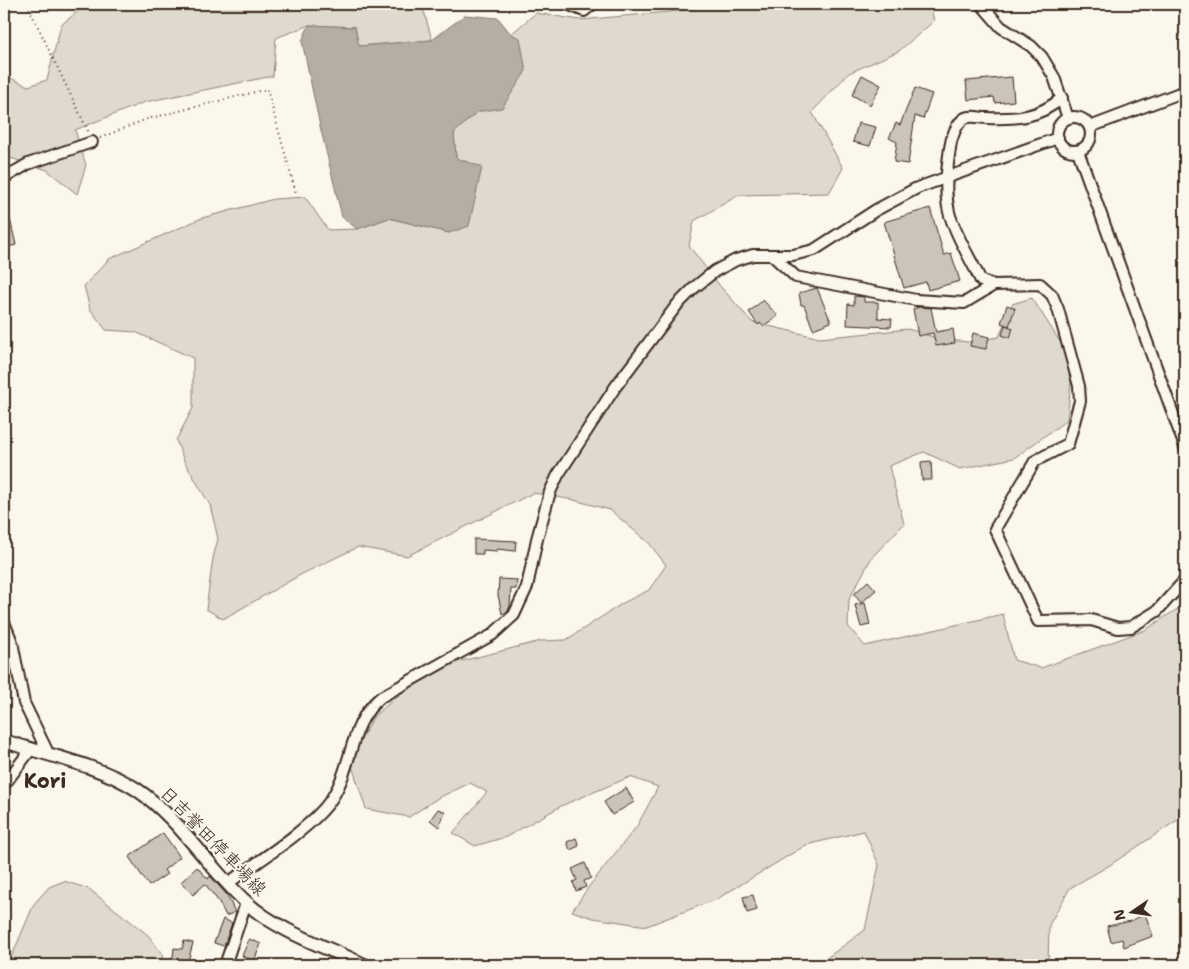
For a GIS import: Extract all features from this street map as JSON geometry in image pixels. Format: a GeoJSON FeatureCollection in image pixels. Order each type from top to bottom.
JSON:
{"type":"FeatureCollection","features":[{"type":"Feature","properties":{"kind":"main road","name":"日吉誉田停車場線"},"geometry":{"type":"LineString","coordinates":[[4,741],[116,777],[136,789],[158,806],[246,903],[270,922],[364,965]]}},
{"type":"Feature","properties":{"kind":"street"},"geometry":{"type":"LineString","coordinates":[[567,4],[584,11],[593,4]]}},
{"type":"Feature","properties":{"kind":"street"},"geometry":{"type":"LineString","coordinates":[[981,4],[1001,27],[1031,46],[1042,58],[1062,98],[1068,118]]}},
{"type":"Feature","properties":{"kind":"street"},"geometry":{"type":"LineString","coordinates":[[1090,127],[1185,91]]}},
{"type":"Feature","properties":{"kind":"street"},"geometry":{"type":"LineString","coordinates":[[1062,98],[1050,108],[1034,116],[986,118],[975,116],[965,118],[959,123],[951,139],[946,179],[950,212],[981,281],[994,285],[1040,284],[1052,295],[1064,325],[1080,386],[1080,401],[1068,444],[1035,461],[995,529],[1038,622],[1091,620],[1118,628],[1131,627],[1157,611],[1185,580]]}},
{"type":"Feature","properties":{"kind":"street"},"geometry":{"type":"LineString","coordinates":[[1079,117],[1090,127],[1090,141],[1087,146],[1078,151],[1067,150],[1058,138],[1059,126],[1068,118],[1079,117]]}},
{"type":"Feature","properties":{"kind":"street"},"geometry":{"type":"LineString","coordinates":[[228,883],[319,814],[332,799],[350,760],[358,725],[370,705],[492,635],[514,615],[527,587],[536,539],[550,492],[558,475],[616,386],[677,305],[695,287],[715,271],[736,260],[754,255],[793,256],[814,250],[917,188],[1058,138]]}},
{"type":"Feature","properties":{"kind":"street"},"geometry":{"type":"LineString","coordinates":[[4,178],[28,164],[92,142]]}},
{"type":"Feature","properties":{"kind":"street"},"geometry":{"type":"LineString","coordinates":[[1078,151],[1185,447]]}},
{"type":"Feature","properties":{"kind":"street"},"geometry":{"type":"LineString","coordinates":[[772,255],[796,277],[916,300],[964,303],[994,285]]}},
{"type":"Feature","properties":{"kind":"street"},"geometry":{"type":"LineString","coordinates":[[4,622],[12,642],[24,703],[49,755]]}},
{"type":"Feature","properties":{"kind":"street"},"geometry":{"type":"LineString","coordinates":[[4,785],[31,750]]}},
{"type":"Feature","properties":{"kind":"street"},"geometry":{"type":"LineString","coordinates":[[225,965],[246,903]]}},
{"type":"Feature","properties":{"kind":"path"},"geometry":{"type":"LineString","coordinates":[[27,4],[79,109],[92,142],[146,119],[267,89],[296,193]]}},
{"type":"Feature","properties":{"kind":"shaded area"},"geometry":{"type":"Polygon","coordinates":[[[87,4],[422,4],[432,40],[358,46],[355,27],[309,25],[276,38],[273,76],[145,102],[75,130],[86,165],[77,194],[47,170],[4,156],[4,75],[28,86],[47,80],[61,25],[87,4]]]}},
{"type":"Feature","properties":{"kind":"shaded area"},"geometry":{"type":"Polygon","coordinates":[[[716,4],[930,4],[934,21],[899,51],[849,73],[812,112],[843,168],[829,193],[739,195],[694,221],[689,246],[720,286],[752,322],[820,338],[908,329],[940,339],[968,342],[999,337],[1012,304],[1032,298],[1073,362],[1067,420],[1014,458],[960,469],[924,452],[889,466],[904,524],[872,557],[849,599],[848,626],[865,646],[1003,614],[1014,660],[1041,668],[1145,630],[1185,604],[1185,815],[1110,865],[1070,888],[1049,925],[1048,965],[817,965],[865,930],[879,865],[864,831],[806,845],[717,899],[647,926],[593,918],[572,911],[637,826],[658,787],[630,777],[563,805],[506,837],[475,846],[453,833],[487,792],[470,783],[438,798],[409,817],[366,809],[350,760],[374,716],[430,669],[541,641],[566,640],[623,603],[649,590],[666,565],[649,543],[610,510],[574,500],[533,493],[407,556],[358,547],[302,574],[223,619],[206,609],[213,558],[218,539],[210,505],[184,461],[176,440],[193,408],[193,358],[135,332],[106,330],[90,309],[84,286],[109,259],[202,218],[274,199],[305,197],[328,230],[357,229],[389,218],[449,233],[456,158],[454,133],[477,112],[511,34],[536,13],[580,20],[679,11],[716,4]]]}},
{"type":"Feature","properties":{"kind":"shaded area"},"geometry":{"type":"Polygon","coordinates":[[[465,15],[498,18],[511,34],[520,38],[526,71],[502,108],[477,112],[454,133],[456,158],[482,167],[469,226],[449,233],[389,218],[357,229],[342,217],[320,126],[302,41],[309,25],[355,27],[359,46],[432,40],[465,15]]]}},
{"type":"Feature","properties":{"kind":"shaded area"},"geometry":{"type":"Polygon","coordinates":[[[64,881],[89,889],[148,935],[163,955],[159,965],[8,965],[34,904],[49,887],[64,881]]]}},
{"type":"Feature","properties":{"kind":"building"},"geometry":{"type":"Polygon","coordinates":[[[862,75],[881,85],[870,105],[852,95],[862,75]]]}},
{"type":"Feature","properties":{"kind":"building"},"geometry":{"type":"Polygon","coordinates":[[[1012,77],[1014,101],[995,103],[994,97],[968,100],[966,81],[1012,77]]]}},
{"type":"Feature","properties":{"kind":"building"},"geometry":{"type":"Polygon","coordinates":[[[915,88],[932,94],[923,119],[915,116],[908,164],[894,162],[897,142],[889,138],[896,123],[900,125],[915,88]]]}},
{"type":"Feature","properties":{"kind":"building"},"geometry":{"type":"Polygon","coordinates":[[[858,123],[876,127],[870,146],[853,142],[858,123]]]}},
{"type":"Feature","properties":{"kind":"building"},"geometry":{"type":"Polygon","coordinates":[[[7,206],[16,245],[4,248],[4,207],[7,206]]]}},
{"type":"Feature","properties":{"kind":"building"},"geometry":{"type":"Polygon","coordinates":[[[930,208],[944,255],[951,253],[960,281],[928,290],[926,282],[904,288],[884,222],[930,208]]]}},
{"type":"Feature","properties":{"kind":"building"},"geometry":{"type":"Polygon","coordinates":[[[817,288],[831,322],[813,329],[804,305],[801,305],[799,293],[817,288]]]}},
{"type":"Feature","properties":{"kind":"building"},"geometry":{"type":"Polygon","coordinates":[[[854,296],[864,297],[864,302],[878,302],[878,318],[892,319],[891,327],[847,325],[848,304],[854,305],[854,296]]]}},
{"type":"Feature","properties":{"kind":"building"},"geometry":{"type":"Polygon","coordinates":[[[763,300],[778,316],[763,326],[760,323],[758,325],[749,312],[763,300]]]}},
{"type":"Feature","properties":{"kind":"building"},"geometry":{"type":"Polygon","coordinates":[[[1007,305],[1015,308],[1009,326],[1001,323],[1007,305]]]}},
{"type":"Feature","properties":{"kind":"building"},"geometry":{"type":"Polygon","coordinates":[[[919,307],[931,308],[936,332],[953,329],[955,343],[936,346],[933,333],[918,336],[913,309],[919,307]]]}},
{"type":"Feature","properties":{"kind":"building"},"geometry":{"type":"Polygon","coordinates":[[[1005,325],[1013,328],[1010,338],[1002,335],[1005,325]]]}},
{"type":"Feature","properties":{"kind":"building"},"geometry":{"type":"Polygon","coordinates":[[[973,333],[989,337],[986,349],[970,346],[973,333]]]}},
{"type":"Feature","properties":{"kind":"building"},"geometry":{"type":"Polygon","coordinates":[[[931,461],[932,480],[922,480],[921,462],[931,461]]]}},
{"type":"Feature","properties":{"kind":"building"},"geometry":{"type":"Polygon","coordinates":[[[474,539],[516,541],[515,551],[483,550],[483,554],[474,554],[474,539]]]}},
{"type":"Feature","properties":{"kind":"building"},"geometry":{"type":"Polygon","coordinates":[[[499,579],[517,580],[516,589],[511,589],[508,611],[502,614],[498,595],[499,579]]]}},
{"type":"Feature","properties":{"kind":"building"},"geometry":{"type":"Polygon","coordinates":[[[868,581],[876,590],[861,603],[854,594],[868,581]]]}},
{"type":"Feature","properties":{"kind":"building"},"geometry":{"type":"Polygon","coordinates":[[[865,603],[870,625],[861,627],[855,605],[865,603]]]}},
{"type":"Feature","properties":{"kind":"building"},"geometry":{"type":"Polygon","coordinates":[[[626,788],[634,802],[612,815],[604,802],[626,788]]]}},
{"type":"Feature","properties":{"kind":"building"},"geometry":{"type":"Polygon","coordinates":[[[438,809],[445,812],[439,827],[430,820],[438,809]]]}},
{"type":"Feature","properties":{"kind":"building"},"geometry":{"type":"Polygon","coordinates":[[[163,833],[180,857],[164,870],[167,874],[149,886],[129,857],[163,833]]]}},
{"type":"Feature","properties":{"kind":"building"},"geometry":{"type":"Polygon","coordinates":[[[576,838],[579,846],[570,850],[567,842],[576,838]]]}},
{"type":"Feature","properties":{"kind":"building"},"geometry":{"type":"Polygon","coordinates":[[[585,863],[591,878],[584,881],[586,887],[576,891],[573,882],[577,880],[572,869],[585,863]]]}},
{"type":"Feature","properties":{"kind":"building"},"geometry":{"type":"Polygon","coordinates":[[[197,867],[208,879],[210,876],[227,895],[235,912],[226,916],[219,902],[205,884],[193,895],[181,882],[197,867]]]}},
{"type":"Feature","properties":{"kind":"building"},"geometry":{"type":"Polygon","coordinates":[[[753,895],[757,910],[747,913],[743,897],[753,895]]]}},
{"type":"Feature","properties":{"kind":"building"},"geometry":{"type":"Polygon","coordinates":[[[1145,914],[1153,936],[1124,947],[1122,939],[1111,942],[1107,926],[1131,921],[1145,914]]]}},
{"type":"Feature","properties":{"kind":"building"},"geometry":{"type":"Polygon","coordinates":[[[223,919],[232,923],[224,946],[214,943],[223,919]]]}},
{"type":"Feature","properties":{"kind":"building"},"geometry":{"type":"Polygon","coordinates":[[[249,939],[261,944],[254,961],[242,956],[249,939]]]}},
{"type":"Feature","properties":{"kind":"building"},"geometry":{"type":"Polygon","coordinates":[[[184,941],[193,943],[187,965],[172,965],[174,948],[182,949],[184,941]]]}},
{"type":"Feature","properties":{"kind":"district","name":"Kori"},"geometry":{"type":"Point","coordinates":[45,781]}}]}
